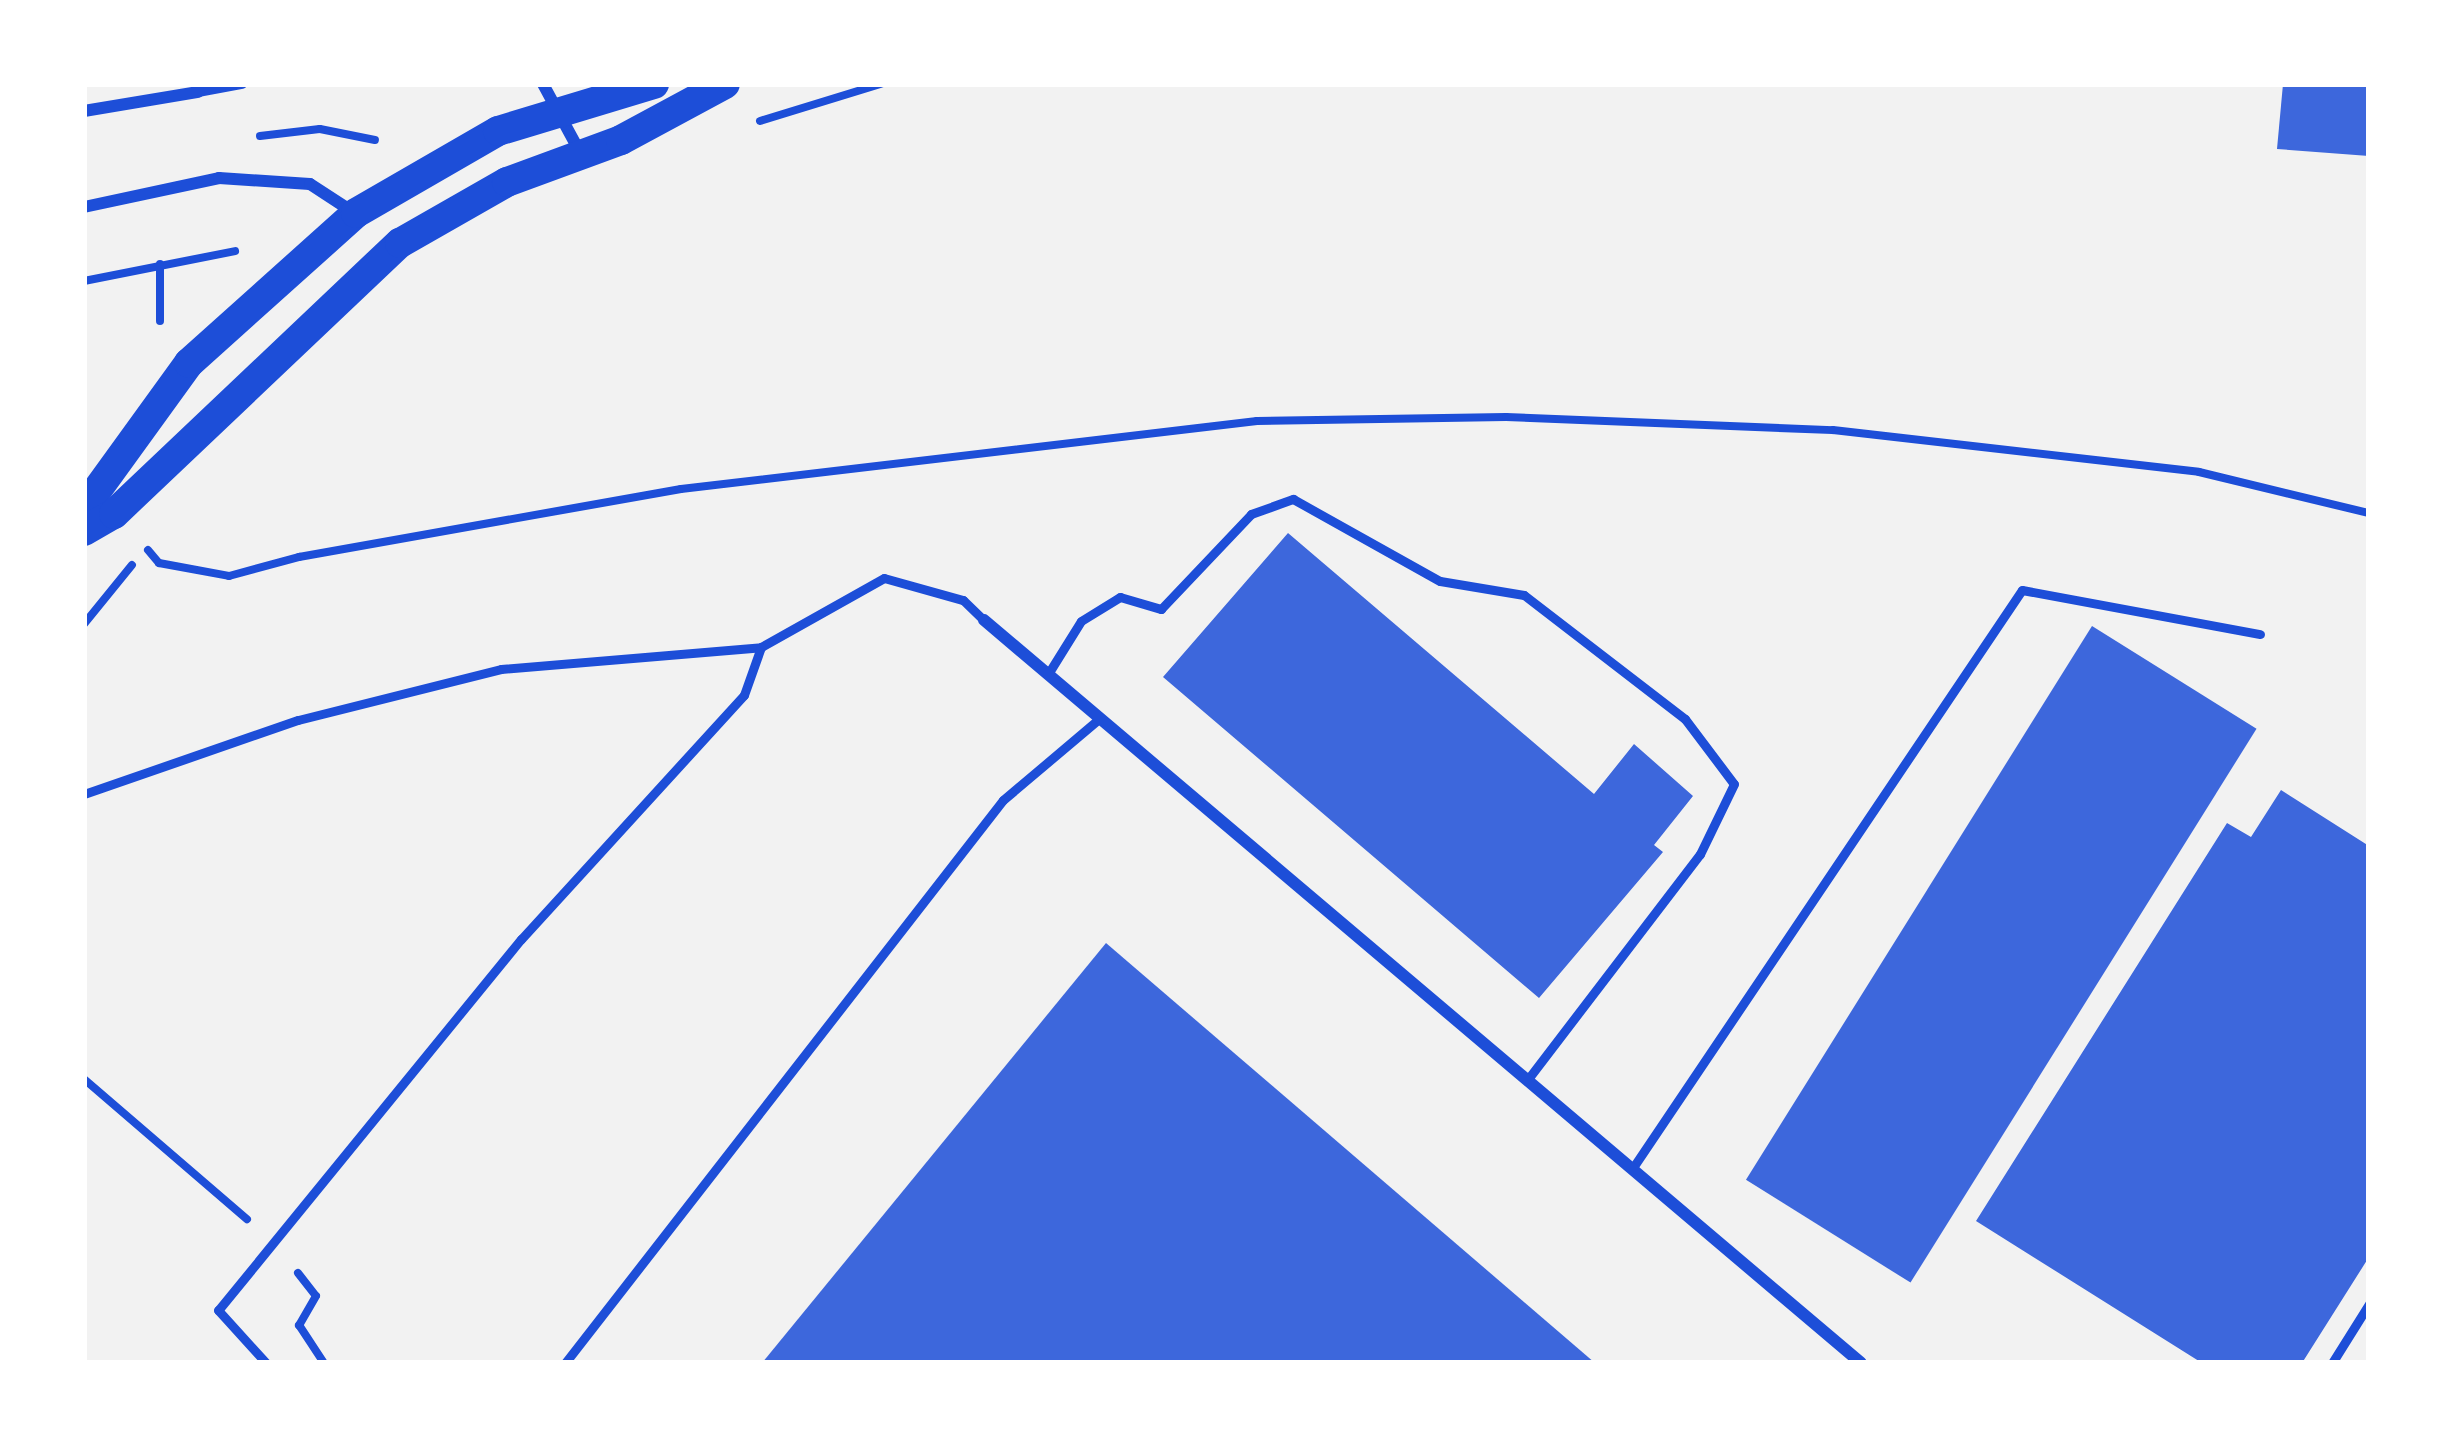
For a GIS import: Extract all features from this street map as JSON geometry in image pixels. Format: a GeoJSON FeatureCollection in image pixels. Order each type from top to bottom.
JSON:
{"type":"FeatureCollection","features":[{"type":"Feature","properties":{"kind":"main road"},"geometry":{"type":"LineString","coordinates":[[84,508],[189,363],[356,213],[498,131],[654,84]]}},
{"type":"Feature","properties":{"kind":"main road"},"geometry":{"type":"LineString","coordinates":[[84,531],[114,514],[386,256],[485,194],[582,155],[712,85]]}},
{"type":"Feature","properties":{"kind":"street"},"geometry":{"type":"LineString","coordinates":[[84,111],[242,84]]}},
{"type":"Feature","properties":{"kind":"street"},"geometry":{"type":"LineString","coordinates":[[543,84],[582,155]]}},
{"type":"Feature","properties":{"kind":"street"},"geometry":{"type":"LineString","coordinates":[[84,207],[219,178],[310,184],[356,213]]}},
{"type":"Feature","properties":{"kind":"street"},"geometry":{"type":"LineString","coordinates":[[984,620],[1861,1363]]}},
{"type":"Feature","properties":{"kind":"lane"},"geometry":{"type":"LineString","coordinates":[[1048,674],[1082,621],[1120,596],[1161,609],[1251,514],[1293,499],[1440,580],[1524,595],[1685,719],[1734,784],[1700,854],[1527,1081]]}},
{"type":"Feature","properties":{"kind":"lane"},"geometry":{"type":"LineString","coordinates":[[84,794],[298,720],[501,669],[761,647],[884,578],[963,600],[984,620]]}},
{"type":"Feature","properties":{"kind":"lane"},"geometry":{"type":"LineString","coordinates":[[1631,1169],[2022,590],[2260,634]]}},
{"type":"Feature","properties":{"kind":"lane"},"geometry":{"type":"LineString","coordinates":[[266,1363],[218,1310],[277,1245],[332,1165],[521,939],[744,694],[761,647]]}},
{"type":"Feature","properties":{"kind":"lane"},"geometry":{"type":"LineString","coordinates":[[565,1363],[1003,800],[1100,718]]}},
{"type":"Feature","properties":{"kind":"lane"},"geometry":{"type":"LineString","coordinates":[[2332,1363],[2369,1304]]}},
{"type":"Feature","properties":{"kind":"path"},"geometry":{"type":"LineString","coordinates":[[254,136],[320,128],[370,141],[390,136]]}},
{"type":"Feature","properties":{"kind":"path"},"geometry":{"type":"LineString","coordinates":[[84,281],[245,249]]}},
{"type":"Feature","properties":{"kind":"path"},"geometry":{"type":"LineString","coordinates":[[146,548],[160,563],[230,576],[453,527],[910,459],[1257,421],[1483,417],[1833,430],[1981,444],[2199,472],[2369,513]]}},
{"type":"Feature","properties":{"kind":"path"},"geometry":{"type":"LineString","coordinates":[[84,1079],[277,1245],[316,1297],[299,1325],[323,1363]]}},
{"type":"Feature","properties":{"kind":"building"},"geometry":{"type":"Polygon","coordinates":[[[2283,84],[2369,84],[2369,156],[2277,149],[2283,84]]]}},
{"type":"Feature","properties":{"kind":"building"},"geometry":{"type":"Polygon","coordinates":[[[1288,533],[1594,794],[1634,744],[1693,796],[1654,845],[1663,852],[1539,998],[1163,677],[1288,533]]]}},
{"type":"Feature","properties":{"kind":"building"},"geometry":{"type":"Polygon","coordinates":[[[2092,626],[2257,729],[1910,1283],[1746,1180],[2092,626]]]}},
{"type":"Feature","properties":{"kind":"building"},"geometry":{"type":"Polygon","coordinates":[[[2281,790],[2369,846],[2369,1257],[2302,1363],[2202,1363],[1976,1221],[2227,823],[2251,837],[2281,790]]]}},
{"type":"Feature","properties":{"kind":"building"},"geometry":{"type":"Polygon","coordinates":[[[1106,943],[1595,1363],[762,1363],[1106,943]]]}}]}
